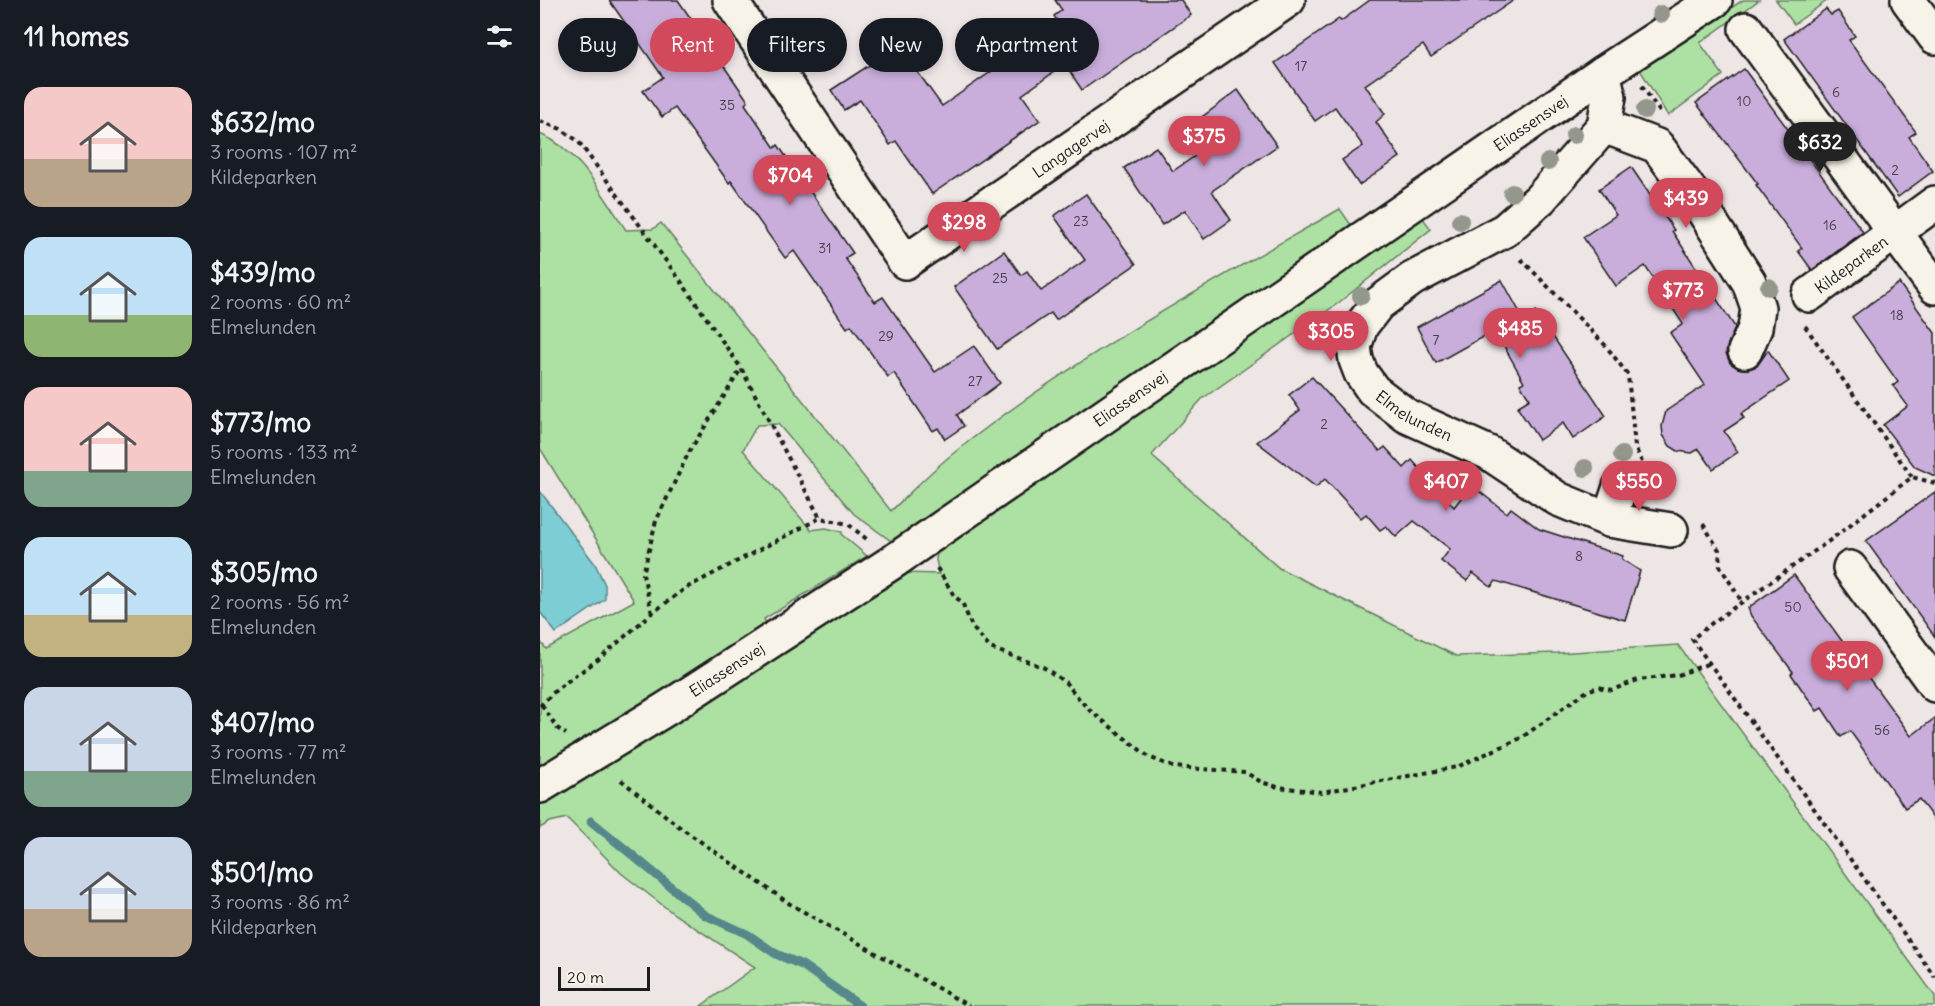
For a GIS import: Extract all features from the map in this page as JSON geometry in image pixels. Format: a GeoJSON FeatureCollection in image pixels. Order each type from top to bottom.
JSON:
{"type":"FeatureCollection","features":[{"type":"Feature","properties":{"kind":"street","name":"Langagervej"},"geometry":{"type":"LineString","coordinates":[[730,0],[905,262],[1288,0]]}},
{"type":"Feature","properties":{"kind":"street","name":"Eliassensvej"},"geometry":{"type":"LineString","coordinates":[[540,786],[669,707],[907,552],[1603,73],[1714,0]]}},
{"type":"Feature","properties":{"kind":"street"},"geometry":{"type":"LineString","coordinates":[[1908,0],[1935,37]]}},
{"type":"Feature","properties":{"kind":"street","name":"Kildeparken"},"geometry":{"type":"LineString","coordinates":[[1746,29],[1935,287]]}},
{"type":"Feature","properties":{"kind":"street"},"geometry":{"type":"LineString","coordinates":[[1603,73],[1609,96],[1604,126],[1657,146],[1694,196],[1749,282],[1758,308],[1755,328],[1745,351]]}},
{"type":"Feature","properties":{"kind":"street","name":"Elmelunden"},"geometry":{"type":"LineString","coordinates":[[1604,126],[1540,199],[1505,230],[1412,279],[1378,304],[1361,326],[1354,347],[1359,367],[1373,390],[1407,416],[1490,453],[1558,499],[1609,520],[1681,517]]}},
{"type":"Feature","properties":{"kind":"street","name":"Kildeparken"},"geometry":{"type":"LineString","coordinates":[[1809,295],[1935,203]]}},
{"type":"Feature","properties":{"kind":"street"},"geometry":{"type":"LineString","coordinates":[[1609,520],[1637,477]]}},
{"type":"Feature","properties":{"kind":"street"},"geometry":{"type":"LineString","coordinates":[[1850,568],[1935,685]]}},
{"type":"Feature","properties":{"kind":"path"},"geometry":{"type":"LineString","coordinates":[[540,121],[561,129],[578,141],[680,280],[741,368],[820,518]]}},
{"type":"Feature","properties":{"kind":"path"},"geometry":{"type":"LineString","coordinates":[[1505,230],[1512,250],[1606,346],[1628,375],[1637,477],[1681,517],[1704,524],[1719,550],[1720,566],[1742,602]]}},
{"type":"Feature","properties":{"kind":"path"},"geometry":{"type":"LineString","coordinates":[[652,614],[643,574],[656,521],[689,452],[741,368]]}},
{"type":"Feature","properties":{"kind":"path"},"geometry":{"type":"LineString","coordinates":[[1935,483],[1912,477],[1692,639],[1935,977]]}},
{"type":"Feature","properties":{"kind":"path"},"geometry":{"type":"LineString","coordinates":[[570,738],[557,728],[541,706],[558,688],[599,659],[686,588],[820,518],[848,524],[907,552],[962,602],[972,627],[990,648],[1043,667],[1065,682],[1088,709],[1149,757],[1173,767],[1245,772],[1261,782],[1278,787],[1322,792],[1457,767],[1521,738],[1587,691],[1598,687],[1612,690],[1638,680],[1678,675],[1710,663]]}},
{"type":"Feature","properties":{"kind":"path"},"geometry":{"type":"LineString","coordinates":[[621,780],[681,828],[790,904],[969,1006]]}},
{"type":"Feature","properties":{"kind":"green space"},"geometry":{"type":"Polygon","coordinates":[[[1743,0],[1759,0],[1700,43],[1723,75],[1668,116],[1639,68],[1743,0]]]}},
{"type":"Feature","properties":{"kind":"green space"},"geometry":{"type":"Polygon","coordinates":[[[1776,0],[1828,0],[1794,24],[1776,0]]]}},
{"type":"Feature","properties":{"kind":"green space"},"geometry":{"type":"Polygon","coordinates":[[[540,134],[554,141],[579,162],[626,230],[653,229],[661,223],[891,511],[930,473],[1000,418],[1143,323],[1340,209],[1351,225],[894,543],[854,514],[778,424],[757,425],[743,450],[811,530],[826,528],[842,532],[842,535],[867,556],[764,619],[781,651],[903,573],[939,574],[937,551],[1419,213],[1431,229],[1337,304],[1202,399],[1152,455],[1153,457],[1279,568],[1456,656],[1558,653],[1678,645],[1935,996],[1935,1006],[701,1006],[755,967],[674,914],[621,873],[567,818],[550,822],[540,828],[540,803],[582,776],[540,769],[540,641],[546,649],[634,601],[540,448],[540,134]]]}},
{"type":"Feature","properties":{"kind":"water"},"geometry":{"type":"Polygon","coordinates":[[[540,491],[595,564],[605,585],[605,599],[556,633],[540,612],[540,491]]]}},
{"type":"Feature","properties":{"kind":"building"},"geometry":{"type":"Polygon","coordinates":[[[609,0],[678,0],[690,18],[650,18],[650,58],[638,41],[638,18],[622,18],[609,0]]]}},
{"type":"Feature","properties":{"kind":"building"},"geometry":{"type":"Polygon","coordinates":[[[1055,0],[1181,0],[1191,15],[1082,90],[1070,72],[1099,72],[1099,18],[1055,18],[1054,16],[1062,10],[1055,0]]]}},
{"type":"Feature","properties":{"kind":"building"},"geometry":{"type":"Polygon","coordinates":[[[1370,0],[1514,0],[1431,57],[1423,45],[1365,85],[1385,114],[1376,122],[1400,157],[1359,185],[1342,160],[1363,146],[1335,107],[1315,121],[1275,63],[1370,0]]]}},
{"type":"Feature","properties":{"kind":"building"},"geometry":{"type":"Polygon","coordinates":[[[1826,9],[1831,15],[1838,11],[1855,36],[1849,40],[1916,132],[1909,137],[1933,171],[1898,197],[1784,39],[1826,9]]]}},
{"type":"Feature","properties":{"kind":"building"},"geometry":{"type":"Polygon","coordinates":[[[1744,69],[1863,232],[1812,270],[1798,251],[1802,248],[1756,185],[1758,184],[1696,103],[1744,69]]]}},
{"type":"Feature","properties":{"kind":"building"},"geometry":{"type":"Polygon","coordinates":[[[659,72],[728,72],[748,101],[745,104],[775,148],[778,145],[853,253],[845,258],[875,302],[883,297],[935,372],[974,346],[1000,383],[957,415],[964,426],[945,439],[938,428],[933,431],[894,373],[888,377],[851,325],[847,328],[794,251],[785,258],[731,181],[729,183],[675,108],[662,117],[643,91],[663,77],[659,72]]]}},
{"type":"Feature","properties":{"kind":"building"},"geometry":{"type":"Polygon","coordinates":[[[859,72],[918,72],[942,106],[991,72],[1054,72],[1022,95],[1040,120],[932,194],[896,141],[890,145],[860,100],[844,110],[831,90],[859,72]]]}},
{"type":"Feature","properties":{"kind":"building"},"geometry":{"type":"Polygon","coordinates":[[[1238,90],[1277,146],[1212,191],[1231,220],[1204,239],[1185,210],[1162,225],[1124,168],[1156,147],[1173,171],[1214,143],[1198,120],[1238,90]]]}},
{"type":"Feature","properties":{"kind":"building"},"geometry":{"type":"Polygon","coordinates":[[[1631,167],[1735,327],[1726,353],[1730,363],[1738,368],[1748,369],[1757,366],[1768,350],[1789,381],[1741,414],[1744,418],[1724,431],[1738,452],[1713,469],[1699,449],[1692,453],[1678,451],[1670,446],[1663,435],[1662,426],[1666,411],[1705,385],[1670,333],[1683,324],[1645,266],[1616,286],[1583,237],[1616,215],[1599,189],[1631,167]]]}},
{"type":"Feature","properties":{"kind":"building"},"geometry":{"type":"Polygon","coordinates":[[[1086,194],[1136,264],[1056,320],[1051,313],[997,349],[954,287],[1004,251],[1021,275],[1027,271],[1041,291],[1085,260],[1054,216],[1086,194]]]}},
{"type":"Feature","properties":{"kind":"building"},"geometry":{"type":"Polygon","coordinates":[[[1502,280],[1524,320],[1536,311],[1606,416],[1573,439],[1563,423],[1539,440],[1517,407],[1530,399],[1520,384],[1524,382],[1495,330],[1436,363],[1417,327],[1502,280]]]}},
{"type":"Feature","properties":{"kind":"building"},"geometry":{"type":"Polygon","coordinates":[[[1899,283],[1935,333],[1935,476],[1915,467],[1883,425],[1908,406],[1893,386],[1898,382],[1852,317],[1899,283]]]}},
{"type":"Feature","properties":{"kind":"building"},"geometry":{"type":"Polygon","coordinates":[[[1312,377],[1380,451],[1385,447],[1404,468],[1412,460],[1454,507],[1471,485],[1507,513],[1511,508],[1539,529],[1623,556],[1622,559],[1640,571],[1625,620],[1496,581],[1491,587],[1473,573],[1467,581],[1441,561],[1450,549],[1414,521],[1396,537],[1386,526],[1380,530],[1366,514],[1361,518],[1325,479],[1316,487],[1257,442],[1300,410],[1289,395],[1312,377]]]}},
{"type":"Feature","properties":{"kind":"building"},"geometry":{"type":"Polygon","coordinates":[[[1935,492],[1935,637],[1866,541],[1935,492]]]}},
{"type":"Feature","properties":{"kind":"building"},"geometry":{"type":"Polygon","coordinates":[[[1794,575],[1911,736],[1935,718],[1935,821],[1919,799],[1905,808],[1850,731],[1841,737],[1822,708],[1817,711],[1791,674],[1793,672],[1751,616],[1748,608],[1794,575]]]}},
{"type":"Feature","properties":{"kind":"waterway"},"geometry":{"type":"LineString","coordinates":[[591,821],[705,915],[747,934],[776,954],[802,965],[860,1006]]}}]}
